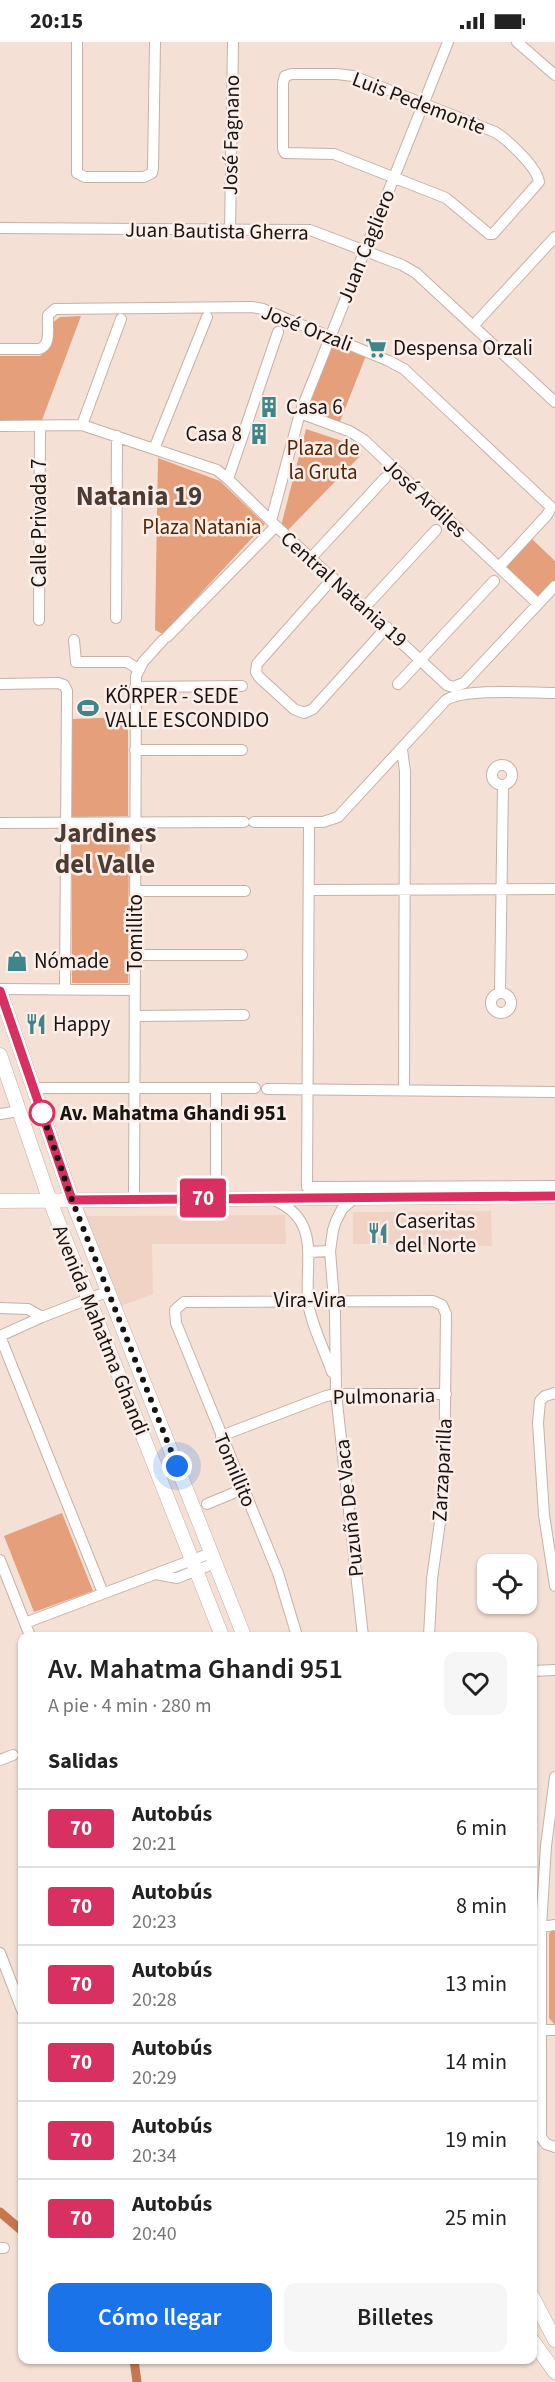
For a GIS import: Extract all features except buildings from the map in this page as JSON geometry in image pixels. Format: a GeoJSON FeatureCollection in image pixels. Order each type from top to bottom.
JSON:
{"type":"FeatureCollection","features":[{"type":"Feature","properties":{"kind":"main road","name":"Avenida Mahatma Ghandi"},"geometry":{"type":"LineString","coordinates":[[0,990],[72,1200],[242,1632]]}},
{"type":"Feature","properties":{"kind":"main road","name":"Avenida Mahatma Ghandi"},"geometry":{"type":"LineString","coordinates":[[0,1055],[50,1201],[220,1632]]}},
{"type":"Feature","properties":{"kind":"main road"},"geometry":{"type":"LineString","coordinates":[[0,1201],[555,1196]]}},
{"type":"Feature","properties":{"kind":"main road"},"geometry":{"type":"LineString","coordinates":[[537,2306],[555,2340]]}},
{"type":"Feature","properties":{"kind":"main road"},"geometry":{"type":"LineString","coordinates":[[537,2347],[555,2372]]}},
{"type":"Feature","properties":{"kind":"street"},"geometry":{"type":"LineString","coordinates":[[77,42],[76,169],[80,176],[85,177],[144,177],[152,173],[153,168],[155,42]]}},
{"type":"Feature","properties":{"kind":"street","name":"José Fagnano"},"geometry":{"type":"LineString","coordinates":[[230,229],[233,42]]}},
{"type":"Feature","properties":{"kind":"street","name":"Juan Cagliero"},"geometry":{"type":"LineString","coordinates":[[273,524],[300,413],[448,42]]}},
{"type":"Feature","properties":{"kind":"street"},"geometry":{"type":"LineString","coordinates":[[517,42],[555,75]]}},
{"type":"Feature","properties":{"kind":"street","name":"Luis Pedemonte"},"geometry":{"type":"LineString","coordinates":[[292,74],[345,75],[423,103],[500,135],[537,172],[539,182],[530,195],[493,234],[484,232],[446,198],[334,154],[285,153],[283,83],[285,76],[292,74]]}},
{"type":"Feature","properties":{"kind":"street","name":"Juan Bautista Gherra"},"geometry":{"type":"LineString","coordinates":[[0,228],[309,230],[409,268],[555,402]]}},
{"type":"Feature","properties":{"kind":"street"},"geometry":{"type":"LineString","coordinates":[[473,326],[555,237]]}},
{"type":"Feature","properties":{"kind":"street","name":"José Orzali"},"geometry":{"type":"LineString","coordinates":[[0,349],[44,347],[48,342],[48,315],[55,309],[258,308],[330,335],[404,369],[551,507],[547,515],[499,567]]}},
{"type":"Feature","properties":{"kind":"street"},"geometry":{"type":"LineString","coordinates":[[154,449],[207,317]]}},
{"type":"Feature","properties":{"kind":"street"},"geometry":{"type":"LineString","coordinates":[[82,425],[121,320]]}},
{"type":"Feature","properties":{"kind":"street"},"geometry":{"type":"LineString","coordinates":[[228,478],[278,332]]}},
{"type":"Feature","properties":{"kind":"street","name":"José Ardiles"},"geometry":{"type":"LineString","coordinates":[[300,413],[349,431],[364,440],[538,604]]}},
{"type":"Feature","properties":{"kind":"street","name":"Central Natania 19"},"geometry":{"type":"LineString","coordinates":[[0,426],[82,425],[210,468],[228,478],[273,524],[447,684],[453,687],[464,683],[538,604]]}},
{"type":"Feature","properties":{"kind":"street","name":"Calle Privada 7"},"geometry":{"type":"LineString","coordinates":[[39,620],[40,426]]}},
{"type":"Feature","properties":{"kind":"street"},"geometry":{"type":"LineString","coordinates":[[116,618],[117,436]]}},
{"type":"Feature","properties":{"kind":"street"},"geometry":{"type":"LineString","coordinates":[[311,558],[385,478]]}},
{"type":"Feature","properties":{"kind":"street"},"geometry":{"type":"LineString","coordinates":[[74,640],[76,662],[127,662],[138,669],[273,524]]}},
{"type":"Feature","properties":{"kind":"street"},"geometry":{"type":"LineString","coordinates":[[364,607],[436,530]]}},
{"type":"Feature","properties":{"kind":"street"},"geometry":{"type":"LineString","coordinates":[[333,578],[256,664],[259,677],[294,709],[304,713],[313,709],[387,627]]}},
{"type":"Feature","properties":{"kind":"street"},"geometry":{"type":"LineString","coordinates":[[398,684],[494,580]]}},
{"type":"Feature","properties":{"kind":"street"},"geometry":{"type":"LineString","coordinates":[[538,604],[555,586]]}},
{"type":"Feature","properties":{"kind":"street","name":"Tomillito"},"geometry":{"type":"LineString","coordinates":[[134,1199],[135,687],[138,669]]}},
{"type":"Feature","properties":{"kind":"street"},"geometry":{"type":"LineString","coordinates":[[0,684],[58,683],[66,688],[65,989]]}},
{"type":"Feature","properties":{"kind":"street"},"geometry":{"type":"LineString","coordinates":[[135,687],[242,686]]}},
{"type":"Feature","properties":{"kind":"street"},"geometry":{"type":"LineString","coordinates":[[0,823],[323,822],[338,817],[446,700],[470,694],[555,693]]}},
{"type":"Feature","properties":{"kind":"street"},"geometry":{"type":"LineString","coordinates":[[135,750],[242,750]]}},
{"type":"Feature","properties":{"kind":"street"},"geometry":{"type":"LineString","coordinates":[[402,750],[405,771],[404,1090]]}},
{"type":"Feature","properties":{"kind":"street"},"geometry":{"type":"LineString","coordinates":[[500,992],[502,785]]}},
{"type":"Feature","properties":{"kind":"street"},"geometry":{"type":"LineString","coordinates":[[309,822],[307,1188],[555,1186]]}},
{"type":"Feature","properties":{"kind":"street"},"geometry":{"type":"LineString","coordinates":[[309,890],[555,889]]}},
{"type":"Feature","properties":{"kind":"street"},"geometry":{"type":"LineString","coordinates":[[135,891],[245,891]]}},
{"type":"Feature","properties":{"kind":"street"},"geometry":{"type":"LineString","coordinates":[[136,955],[242,955]]}},
{"type":"Feature","properties":{"kind":"street"},"geometry":{"type":"LineString","coordinates":[[0,990],[135,990]]}},
{"type":"Feature","properties":{"kind":"street"},"geometry":{"type":"LineString","coordinates":[[135,1016],[244,1015]]}},
{"type":"Feature","properties":{"kind":"street"},"geometry":{"type":"LineString","coordinates":[[34,1088],[255,1088]]}},
{"type":"Feature","properties":{"kind":"street"},"geometry":{"type":"LineString","coordinates":[[216,1088],[216,1198]]}},
{"type":"Feature","properties":{"kind":"street"},"geometry":{"type":"LineString","coordinates":[[267,1089],[555,1092]]}},
{"type":"Feature","properties":{"kind":"street"},"geometry":{"type":"LineString","coordinates":[[0,1114],[19,1111]]}},
{"type":"Feature","properties":{"kind":"street"},"geometry":{"type":"LineString","coordinates":[[335,1380],[335,1300],[330,1251],[336,1221],[342,1209],[356,1197]]}},
{"type":"Feature","properties":{"kind":"street"},"geometry":{"type":"LineString","coordinates":[[271,1198],[287,1205],[306,1230],[309,1270],[308,1300],[335,1380]]}},
{"type":"Feature","properties":{"kind":"street"},"geometry":{"type":"LineString","coordinates":[[308,1252],[330,1251]]}},
{"type":"Feature","properties":{"kind":"street"},"geometry":{"type":"LineString","coordinates":[[103,1593],[0,1336],[109,1291]]}},
{"type":"Feature","properties":{"kind":"street","name":"Vira-Vira"},"geometry":{"type":"LineString","coordinates":[[179,1305],[190,1301],[335,1300],[433,1301],[442,1305]]}},
{"type":"Feature","properties":{"kind":"street","name":"Tomillito"},"geometry":{"type":"LineString","coordinates":[[179,1305],[174,1316],[220,1436],[278,1573],[296,1632]]}},
{"type":"Feature","properties":{"kind":"street","name":"Zarzaparilla"},"geometry":{"type":"LineString","coordinates":[[429,1632],[432,1580],[444,1499],[446,1314],[442,1305]]}},
{"type":"Feature","properties":{"kind":"street"},"geometry":{"type":"LineString","coordinates":[[0,1308],[28,1310],[42,1317]]}},
{"type":"Feature","properties":{"kind":"street","name":"Puzuña De Vaca"},"geometry":{"type":"LineString","coordinates":[[335,1380],[363,1632]]}},
{"type":"Feature","properties":{"kind":"street","name":"Pulmonaria"},"geometry":{"type":"LineString","coordinates":[[220,1436],[336,1394],[446,1394]]}},
{"type":"Feature","properties":{"kind":"street"},"geometry":{"type":"LineString","coordinates":[[550,1394],[538,1409],[538,1443],[544,1515],[555,1587]]}},
{"type":"Feature","properties":{"kind":"street"},"geometry":{"type":"LineString","coordinates":[[207,1504],[243,1489]]}},
{"type":"Feature","properties":{"kind":"street"},"geometry":{"type":"LineString","coordinates":[[25,1623],[156,1574],[213,1558]]}},
{"type":"Feature","properties":{"kind":"street"},"geometry":{"type":"LineString","coordinates":[[0,1560],[28,1632]]}},
{"type":"Feature","properties":{"kind":"street"},"geometry":{"type":"LineString","coordinates":[[537,1671],[555,1670]]}},
{"type":"Feature","properties":{"kind":"street"},"geometry":{"type":"LineString","coordinates":[[0,1761],[13,1755]]}},
{"type":"Feature","properties":{"kind":"street"},"geometry":{"type":"LineString","coordinates":[[551,2146],[541,2137],[541,1928],[545,1855],[555,1777]]}},
{"type":"Feature","properties":{"kind":"street"},"geometry":{"type":"LineString","coordinates":[[541,1928],[555,1925]]}},
{"type":"Feature","properties":{"kind":"street"},"geometry":{"type":"LineString","coordinates":[[0,1953],[18,2000]]}},
{"type":"Feature","properties":{"kind":"street"},"geometry":{"type":"LineString","coordinates":[[542,2030],[555,2030]]}},
{"type":"Feature","properties":{"kind":"shaded area"},"geometry":{"type":"Polygon","coordinates":[[[491,1211],[492,1246],[353,1244],[353,1212],[491,1211]]]}},
{"type":"Feature","properties":{"kind":"shaded area"},"geometry":{"type":"Polygon","coordinates":[[[285,1215],[286,1244],[152,1244],[153,1294],[118,1307],[85,1216],[285,1215]]]}},
{"type":"Feature","properties":{"kind":"green space"},"geometry":{"type":"Polygon","coordinates":[[[81,316],[42,420],[0,421],[0,356],[40,356],[49,349],[52,323],[60,317],[81,316]]]}},
{"type":"Feature","properties":{"kind":"green space"},"geometry":{"type":"Polygon","coordinates":[[[332,341],[367,353],[339,424],[306,412],[332,341]]]}},
{"type":"Feature","properties":{"kind":"green space","name":"Plaza de la Gruta"},"geometry":{"type":"Polygon","coordinates":[[[306,429],[342,441],[362,454],[287,531],[281,526],[306,429]]]}},
{"type":"Feature","properties":{"kind":"green space","name":"Plaza Natania"},"geometry":{"type":"Polygon","coordinates":[[[158,458],[220,481],[265,524],[163,634],[155,630],[158,458]]]}},
{"type":"Feature","properties":{"kind":"green space"},"geometry":{"type":"Polygon","coordinates":[[[532,539],[555,561],[555,580],[538,598],[505,567],[532,539]]]}},
{"type":"Feature","properties":{"kind":"green space"},"geometry":{"type":"Polygon","coordinates":[[[128,717],[128,816],[72,817],[71,719],[128,717]]]}},
{"type":"Feature","properties":{"kind":"green space"},"geometry":{"type":"Polygon","coordinates":[[[72,827],[129,827],[128,983],[72,983],[72,827]]]}},
{"type":"Feature","properties":{"kind":"green space"},"geometry":{"type":"Polygon","coordinates":[[[62,1513],[93,1591],[34,1612],[4,1536],[62,1513]]]}},
{"type":"Feature","properties":{"kind":"green space"},"geometry":{"type":"Polygon","coordinates":[[[555,1929],[555,2025],[549,2018],[549,1935],[555,1929]]]}},
{"type":"Feature","properties":{"kind":"waterway"},"geometry":{"type":"LineString","coordinates":[[0,2212],[18,2228]]}},
{"type":"Feature","properties":{"kind":"waterway"},"geometry":{"type":"LineString","coordinates":[[135,2364],[137,2382]]}},
{"type":"Feature","properties":{"kind":"bus line","name":"70"},"geometry":{"type":"LineString","coordinates":[[0,991],[72,1200],[555,1196]]}},
{"type":"Feature","properties":{"kind":"place","name":"Despensa Orzali"},"geometry":{"type":"Point","coordinates":[376,348]}},
{"type":"Feature","properties":{"kind":"place","name":"Casa 6"},"geometry":{"type":"Point","coordinates":[269,407]}},
{"type":"Feature","properties":{"kind":"place","name":"Casa 8"},"geometry":{"type":"Point","coordinates":[259,434]}},
{"type":"Feature","properties":{"kind":"place","name":"KÖRPER - SEDE VALLE ESCONDIDO"},"geometry":{"type":"Point","coordinates":[88,708]}},
{"type":"Feature","properties":{"kind":"place","name":"Nómade"},"geometry":{"type":"Point","coordinates":[17,961]}},
{"type":"Feature","properties":{"kind":"place","name":"Happy"},"geometry":{"type":"Point","coordinates":[36,1024]}},
{"type":"Feature","properties":{"kind":"place","name":"Av. Mahatma Ghandi 951"},"geometry":{"type":"Point","coordinates":[42,1113]}},
{"type":"Feature","properties":{"kind":"place","name":"Caseritas del Norte"},"geometry":{"type":"Point","coordinates":[378,1233]}},
{"type":"Feature","properties":{"kind":"district","name":"Natania 19"},"geometry":{"type":"Point","coordinates":[139,496]}},
{"type":"Feature","properties":{"kind":"district","name":"Jardines del Valle"},"geometry":{"type":"Point","coordinates":[105,848]}},
{"type":"Feature","properties":{"kind":"route"},"geometry":{"type":"LineString","coordinates":[[42,1113],[41,1110],[72,1200],[177,1466]]}}]}
